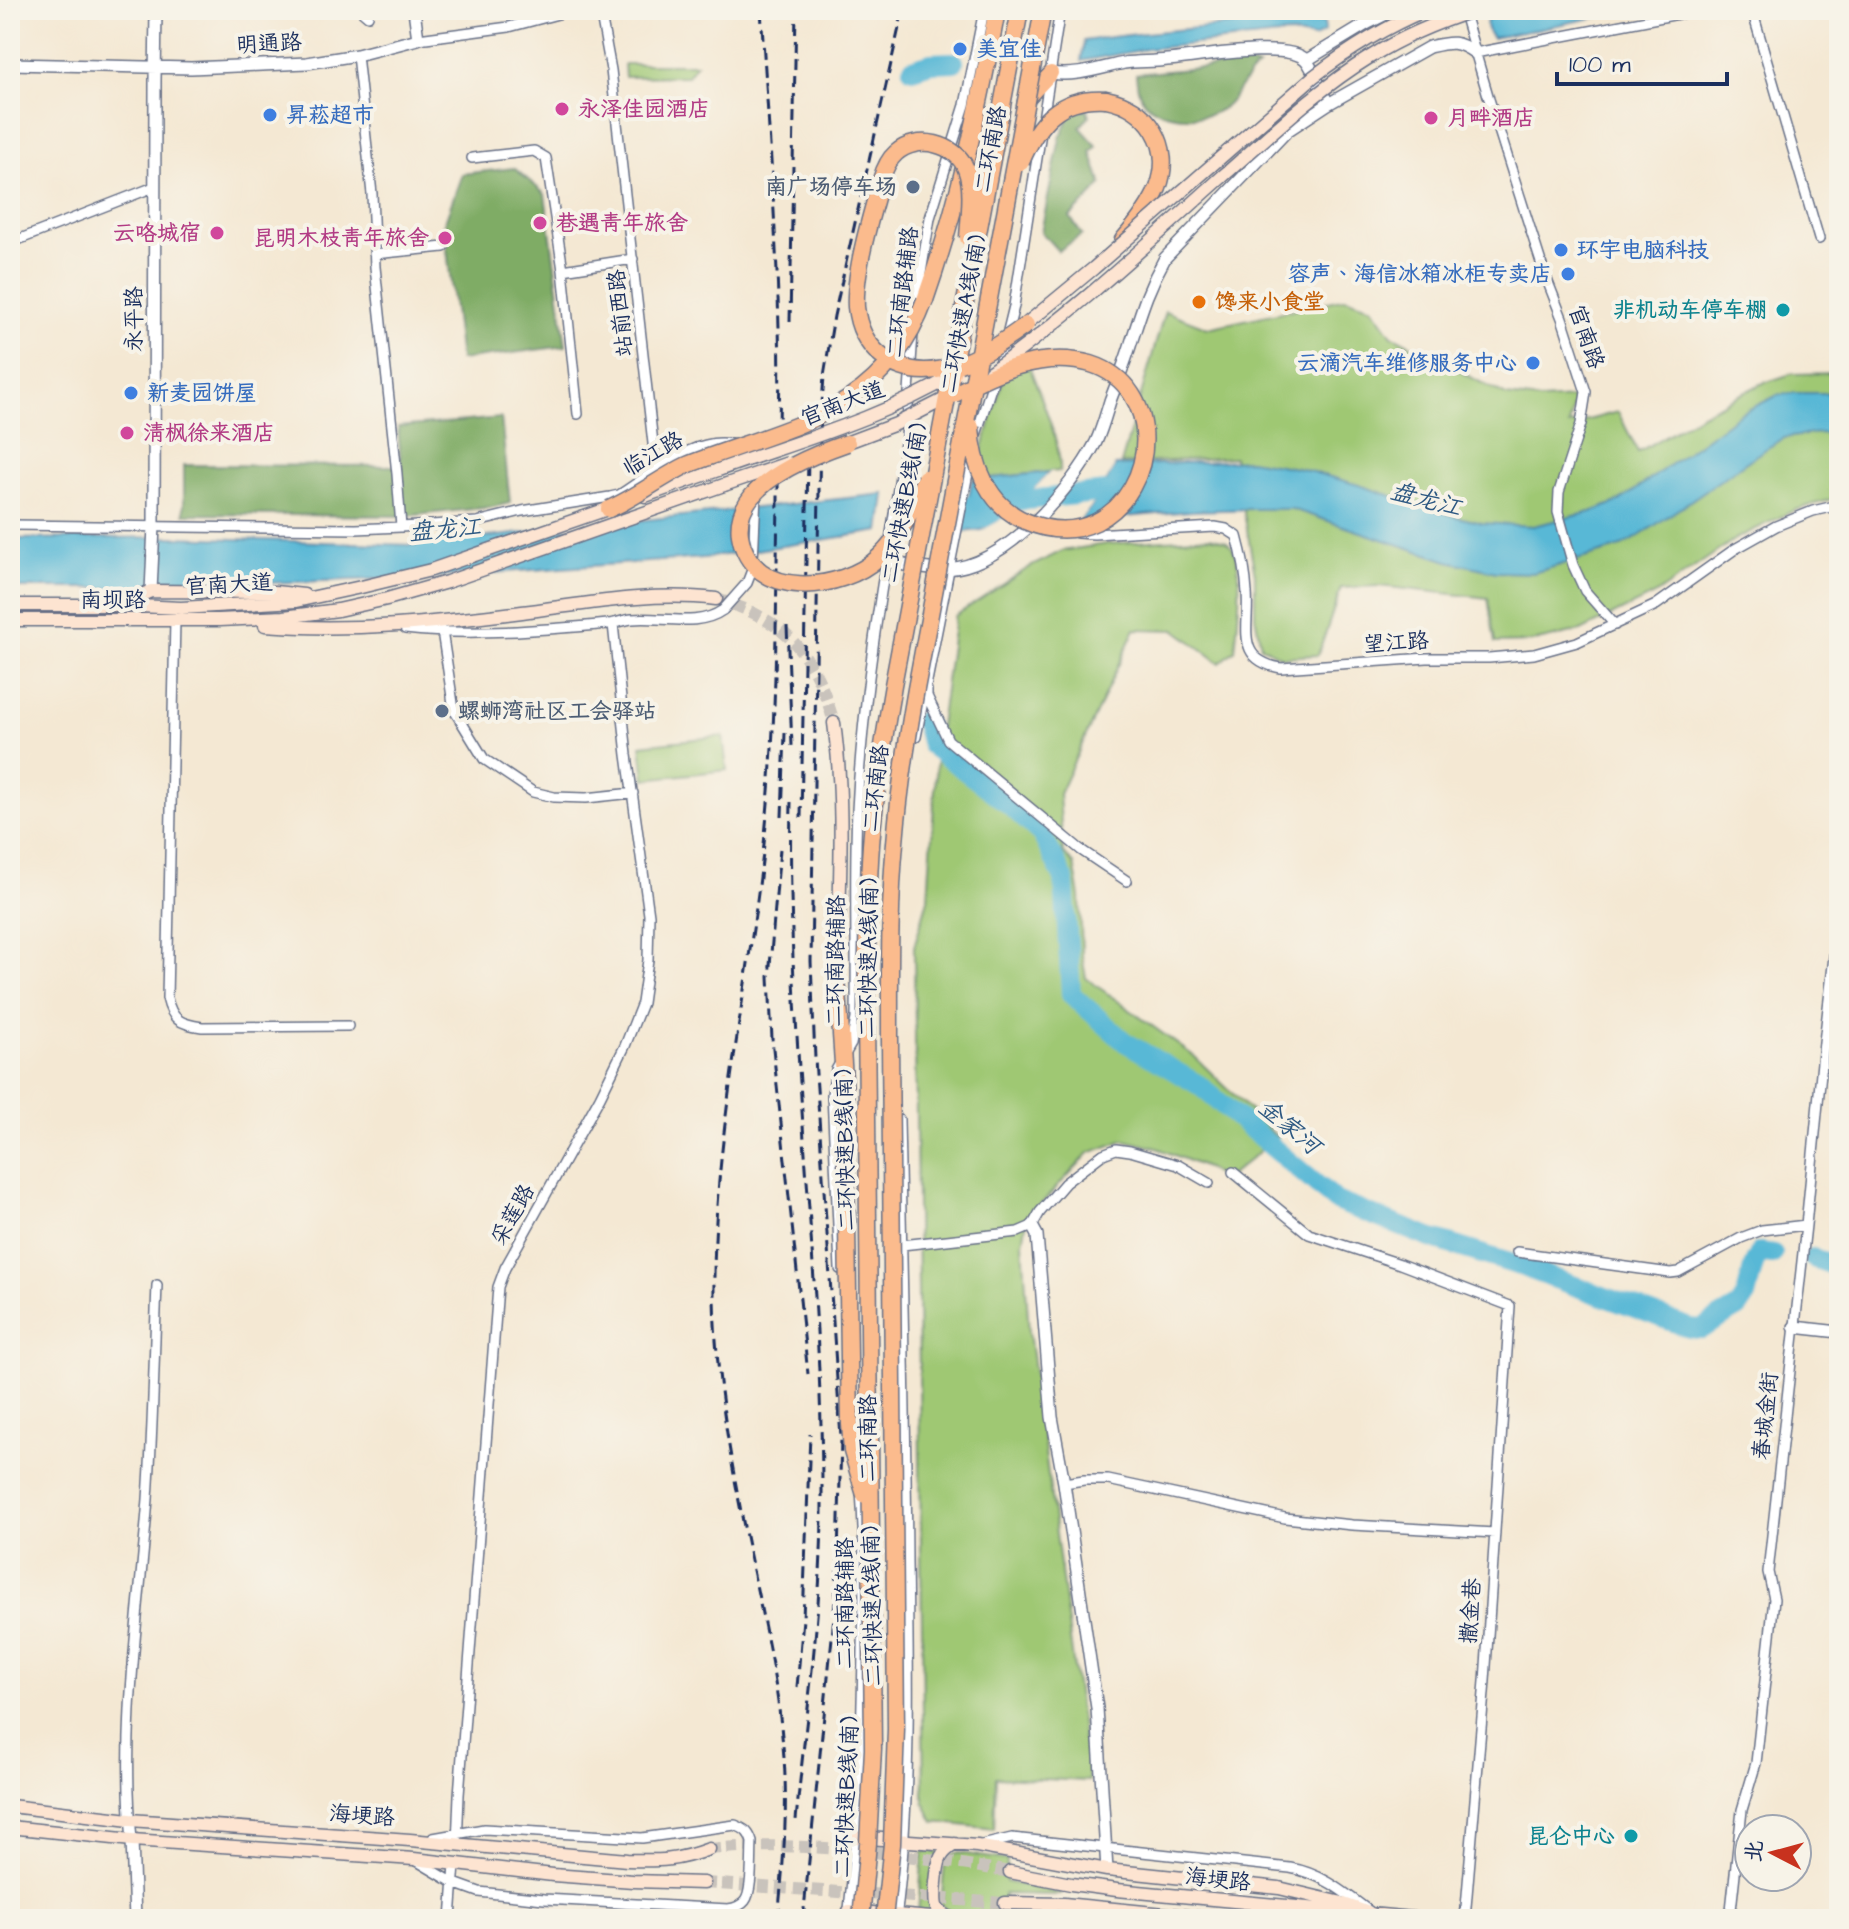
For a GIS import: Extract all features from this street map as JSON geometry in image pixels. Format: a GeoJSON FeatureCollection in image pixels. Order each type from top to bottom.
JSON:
{"type":"FeatureCollection","features":[{"type":"Feature","properties":{"kind":"highway","name":"二环快速B线(南)"},"geometry":{"type":"LineString","coordinates":[[857,1916],[868,1843],[873,1749],[866,1000],[871,843],[887,720],[1021,10]]}},
{"type":"Feature","properties":{"kind":"highway","name":"二环快速A线(南)"},"geometry":{"type":"LineString","coordinates":[[888,1917],[896,1739],[890,1053],[892,874],[905,756],[1042,10]]}},
{"type":"Feature","properties":{"kind":"highway"},"geometry":{"type":"LineString","coordinates":[[609,509],[687,465],[833,410],[880,374],[907,340],[920,314],[946,234],[978,112],[993,34],[993,11]]}},
{"type":"Feature","properties":{"kind":"highway"},"geometry":{"type":"LineString","coordinates":[[977,54],[993,34]]}},
{"type":"Feature","properties":{"kind":"highway"},"geometry":{"type":"LineString","coordinates":[[1002,233],[1016,174],[1042,123],[1057,110],[1075,101],[1095,98],[1126,104],[1144,116],[1156,134],[1162,156],[1161,180],[1132,229],[1094,268]]}},
{"type":"Feature","properties":{"kind":"highway"},"geometry":{"type":"LineString","coordinates":[[958,337],[968,246],[968,173],[961,159],[951,151],[937,145],[914,144],[896,153],[887,164],[869,226],[856,296],[859,321],[868,342],[894,364],[937,371],[974,358],[1026,325]]}},
{"type":"Feature","properties":{"kind":"highway"},"geometry":{"type":"LineString","coordinates":[[847,443],[770,480],[757,490],[744,508],[739,528],[744,548],[757,567],[771,577],[789,583],[824,584],[858,572],[878,558],[903,527],[925,479],[950,398],[962,390],[969,386],[975,382],[981,379],[1017,366],[1047,361],[1078,361],[1106,370],[1127,388],[1141,416],[1144,452],[1141,469],[1126,498],[1090,525],[1060,530],[1032,524],[1001,506],[984,482],[973,447],[971,414],[972,398],[973,390],[974,381],[975,373]]}},
{"type":"Feature","properties":{"kind":"highway"},"geometry":{"type":"LineString","coordinates":[[838,989],[845,1094],[850,1424],[852,1451],[869,1511],[871,1543]]}},
{"type":"Feature","properties":{"kind":"main road","name":"二环南路"},"geometry":{"type":"LineString","coordinates":[[857,1916],[872,1838],[875,1769],[870,1096],[874,843],[890,720],[1021,10]]}},
{"type":"Feature","properties":{"kind":"main road","name":"二环南路"},"geometry":{"type":"LineString","coordinates":[[888,1917],[892,1699],[886,1096],[887,906],[891,844],[912,689],[942,569],[1022,104],[1042,10]]}},
{"type":"Feature","properties":{"kind":"main road","name":"官南大道"},"geometry":{"type":"LineString","coordinates":[[164,608],[262,604],[317,597],[431,570],[889,409],[966,368],[1026,325],[1321,71],[1374,35],[1426,10]]}},
{"type":"Feature","properties":{"kind":"main road","name":"官南大道"},"geometry":{"type":"LineString","coordinates":[[265,618],[321,613],[447,582],[847,443],[950,398],[1052,325],[1338,79],[1405,38],[1475,10]]}},
{"type":"Feature","properties":{"kind":"main road"},"geometry":{"type":"LineString","coordinates":[[1022,104],[1051,73]]}},
{"type":"Feature","properties":{"kind":"main road"},"geometry":{"type":"LineString","coordinates":[[118,605],[151,589],[275,592],[317,597]]}},
{"type":"Feature","properties":{"kind":"main road"},"geometry":{"type":"LineString","coordinates":[[175,620],[301,627],[378,626],[659,596],[689,596],[720,605]]}},
{"type":"Feature","properties":{"kind":"main road","name":"南坝路"},"geometry":{"type":"LineString","coordinates":[[10,605],[164,608]]}},
{"type":"Feature","properties":{"kind":"main road","name":"南坝路"},"geometry":{"type":"LineString","coordinates":[[10,620],[265,618]]}},
{"type":"Feature","properties":{"kind":"main road"},"geometry":{"type":"LineString","coordinates":[[834,723],[841,831],[838,989]]}},
{"type":"Feature","properties":{"kind":"main road","name":"海埂路"},"geometry":{"type":"LineString","coordinates":[[10,1806],[130,1820],[417,1841],[458,1840],[627,1860],[683,1858],[709,1849]]}},
{"type":"Feature","properties":{"kind":"main road","name":"海埂路"},"geometry":{"type":"LineString","coordinates":[[10,1827],[132,1840],[414,1859],[553,1875],[704,1883]]}},
{"type":"Feature","properties":{"kind":"main road"},"geometry":{"type":"LineString","coordinates":[[855,1837],[977,1846],[1107,1870],[1279,1888],[1338,1902],[1374,1915]]}},
{"type":"Feature","properties":{"kind":"main road"},"geometry":{"type":"LineString","coordinates":[[953,1919],[938,1910],[935,1902],[938,1864],[941,1856],[955,1844]]}},
{"type":"Feature","properties":{"kind":"main road","name":"海埂路"},"geometry":{"type":"LineString","coordinates":[[1010,1872],[1117,1890],[1423,1919]]}},
{"type":"Feature","properties":{"kind":"main road","name":"海埂路"},"geometry":{"type":"LineString","coordinates":[[1005,1903],[1064,1904],[1215,1919]]}},
{"type":"Feature","properties":{"kind":"main road"},"geometry":{"type":"LineString","coordinates":[[857,1916],[943,1919]]}},
{"type":"Feature","properties":{"kind":"street","name":"永平路"},"geometry":{"type":"LineString","coordinates":[[151,589],[154,531],[156,10]]}},
{"type":"Feature","properties":{"kind":"street"},"geometry":{"type":"LineString","coordinates":[[414,10],[418,39]]}},
{"type":"Feature","properties":{"kind":"street","name":"明通路"},"geometry":{"type":"LineString","coordinates":[[10,64],[191,68],[307,63],[357,55],[418,39],[509,27],[573,10]]}},
{"type":"Feature","properties":{"kind":"street","name":"站前西路"},"geometry":{"type":"LineString","coordinates":[[600,10],[611,70],[656,470]]}},
{"type":"Feature","properties":{"kind":"street"},"geometry":{"type":"LineString","coordinates":[[888,1917],[904,1840],[908,1746],[897,1008],[902,838],[942,569],[978,427],[1014,306],[1060,10]]}},
{"type":"Feature","properties":{"kind":"street"},"geometry":{"type":"LineString","coordinates":[[1307,60],[1394,10]]}},
{"type":"Feature","properties":{"kind":"street","name":"官南路"},"geometry":{"type":"LineString","coordinates":[[1463,10],[1544,272],[1586,392],[1581,424],[1559,492],[1558,512],[1573,565],[1585,591],[1615,625]]}},
{"type":"Feature","properties":{"kind":"street"},"geometry":{"type":"LineString","coordinates":[[886,561],[942,569],[989,555],[1014,540],[1045,512],[1096,441],[1142,305],[1165,258],[1287,131],[1429,47],[1445,43],[1462,44],[1475,53],[1699,10]]}},
{"type":"Feature","properties":{"kind":"street"},"geometry":{"type":"LineString","coordinates":[[1752,10],[1819,239]]}},
{"type":"Feature","properties":{"kind":"street","name":"二环南路辅路"},"geometry":{"type":"LineString","coordinates":[[857,1916],[855,1837],[862,1699],[863,1529],[843,1315],[833,1130],[834,1080],[836,1070],[851,1044],[856,1019],[857,807],[867,696],[906,437],[915,307],[936,195],[965,105],[977,54],[993,11]]}},
{"type":"Feature","properties":{"kind":"street"},"geometry":{"type":"LineString","coordinates":[[1051,73],[1067,76],[1128,62],[1249,50],[1290,53],[1307,60],[1328,104]]}},
{"type":"Feature","properties":{"kind":"street"},"geometry":{"type":"LineString","coordinates":[[357,55],[401,527]]}},
{"type":"Feature","properties":{"kind":"street"},"geometry":{"type":"LineString","coordinates":[[472,158],[534,151],[546,158],[563,270],[578,414]]}},
{"type":"Feature","properties":{"kind":"street"},"geometry":{"type":"LineString","coordinates":[[10,243],[154,187]]}},
{"type":"Feature","properties":{"kind":"street"},"geometry":{"type":"LineString","coordinates":[[374,254],[444,247]]}},
{"type":"Feature","properties":{"kind":"street"},"geometry":{"type":"LineString","coordinates":[[563,270],[633,259]]}},
{"type":"Feature","properties":{"kind":"street","name":"临江路"},"geometry":{"type":"LineString","coordinates":[[10,525],[154,531],[401,527],[477,522],[522,511],[619,495],[685,453],[713,443],[728,442],[746,451],[752,460],[757,502],[751,575],[747,583],[720,605]]}},
{"type":"Feature","properties":{"kind":"street","name":"望江路"},"geometry":{"type":"LineString","coordinates":[[1032,525],[1094,534],[1215,527],[1226,529],[1237,536],[1242,552],[1247,595],[1246,636],[1250,652],[1265,665],[1281,668],[1427,658],[1489,658],[1534,654],[1577,642],[1656,605],[1735,549],[1776,526],[1813,511],[1839,505]]}},
{"type":"Feature","properties":{"kind":"street"},"geometry":{"type":"LineString","coordinates":[[378,626],[442,631],[519,630],[613,624],[632,619],[695,619],[715,616],[720,605]]}},
{"type":"Feature","properties":{"kind":"street"},"geometry":{"type":"LineString","coordinates":[[175,620],[167,982],[170,1009],[181,1022],[202,1027],[348,1026]]}},
{"type":"Feature","properties":{"kind":"street","name":"采莲路"},"geometry":{"type":"LineString","coordinates":[[458,1840],[498,1287],[505,1268],[625,1046],[642,1003],[648,960],[649,915],[613,624]]}},
{"type":"Feature","properties":{"kind":"street"},"geometry":{"type":"LineString","coordinates":[[442,631],[454,710],[484,759],[533,792],[554,797],[586,798],[633,793]]}},
{"type":"Feature","properties":{"kind":"street"},"geometry":{"type":"LineString","coordinates":[[926,683],[927,696],[948,740],[1081,850],[1127,881]]}},
{"type":"Feature","properties":{"kind":"street","name":"春城金街"},"geometry":{"type":"LineString","coordinates":[[1730,1919],[1742,1810],[1756,1763],[1774,1599],[1768,1572],[1839,914]]}},
{"type":"Feature","properties":{"kind":"street"},"geometry":{"type":"LineString","coordinates":[[1824,1042],[1839,1043]]}},
{"type":"Feature","properties":{"kind":"street"},"geometry":{"type":"LineString","coordinates":[[902,1245],[1018,1232],[1032,1226],[1065,1183],[1103,1154],[1116,1149],[1178,1165],[1209,1183]]}},
{"type":"Feature","properties":{"kind":"street","name":"撒金巷"},"geometry":{"type":"LineString","coordinates":[[1233,1172],[1309,1234],[1400,1264],[1510,1306],[1465,1919]]}},
{"type":"Feature","properties":{"kind":"street"},"geometry":{"type":"LineString","coordinates":[[1517,1252],[1670,1273],[1678,1272],[1762,1230],[1806,1225]]}},
{"type":"Feature","properties":{"kind":"street"},"geometry":{"type":"LineString","coordinates":[[1032,1226],[1037,1235],[1052,1417],[1097,1708],[1107,1870]]}},
{"type":"Feature","properties":{"kind":"street"},"geometry":{"type":"LineString","coordinates":[[135,1919],[127,1769],[130,1678],[148,1497],[157,1285]]}},
{"type":"Feature","properties":{"kind":"street"},"geometry":{"type":"LineString","coordinates":[[1794,1327],[1839,1332]]}},
{"type":"Feature","properties":{"kind":"street"},"geometry":{"type":"LineString","coordinates":[[1064,1483],[1108,1480],[1285,1518],[1495,1533]]}},
{"type":"Feature","properties":{"kind":"street"},"geometry":{"type":"LineString","coordinates":[[414,1859],[454,1883],[479,1892],[706,1914],[737,1907],[745,1902],[748,1894],[752,1842],[744,1828],[735,1825],[642,1838],[484,1829],[458,1840]]}},
{"type":"Feature","properties":{"kind":"street"},"geometry":{"type":"LineString","coordinates":[[977,1846],[1012,1838],[1308,1871],[1339,1887],[1374,1915]]}},
{"type":"Feature","properties":{"kind":"street"},"geometry":{"type":"LineString","coordinates":[[451,1919],[455,1864]]}},
{"type":"Feature","properties":{"kind":"green space"},"geometry":{"type":"Polygon","coordinates":[[[624,64],[696,64],[687,76],[625,77],[624,64]]]}},
{"type":"Feature","properties":{"kind":"green space"},"geometry":{"type":"Polygon","coordinates":[[[1243,64],[1258,67],[1227,105],[1209,115],[1175,116],[1154,109],[1141,97],[1137,86],[1136,74],[1243,64]]]}},
{"type":"Feature","properties":{"kind":"green space"},"geometry":{"type":"Polygon","coordinates":[[[1087,109],[1089,116],[1080,127],[1097,146],[1091,152],[1102,185],[1070,217],[1082,235],[1058,251],[1041,232],[1060,138],[1071,113],[1087,109]]]}},
{"type":"Feature","properties":{"kind":"green space"},"geometry":{"type":"Polygon","coordinates":[[[514,168],[545,194],[566,346],[460,360],[444,224],[462,174],[514,168]]]}},
{"type":"Feature","properties":{"kind":"green space"},"geometry":{"type":"Polygon","coordinates":[[[1346,298],[1372,307],[1392,335],[1506,396],[1540,400],[1575,398],[1569,425],[1618,412],[1638,452],[1761,384],[1791,374],[1839,373],[1839,497],[1795,510],[1735,539],[1658,593],[1581,631],[1533,642],[1495,643],[1488,598],[1379,586],[1341,588],[1318,655],[1282,657],[1261,646],[1255,616],[1255,574],[1234,457],[1121,464],[1165,311],[1208,328],[1346,298]]]}},
{"type":"Feature","properties":{"kind":"green space"},"geometry":{"type":"Polygon","coordinates":[[[1015,351],[1017,358],[1025,355],[1041,397],[1057,445],[1060,471],[973,480],[1003,380],[1015,351]]]}},
{"type":"Feature","properties":{"kind":"green space"},"geometry":{"type":"Polygon","coordinates":[[[501,418],[510,503],[406,516],[184,514],[184,465],[401,466],[398,427],[501,418]]]}},
{"type":"Feature","properties":{"kind":"green space"},"geometry":{"type":"Polygon","coordinates":[[[1210,537],[1228,543],[1237,563],[1239,594],[1235,650],[1220,663],[1176,630],[1135,629],[1059,794],[1063,853],[1074,864],[1080,896],[1086,978],[1195,1057],[1277,1137],[1225,1180],[1206,1168],[1157,1148],[1124,1140],[1089,1153],[1027,1219],[1023,1243],[1029,1332],[1089,1781],[996,1777],[994,1829],[934,1822],[924,1803],[914,947],[928,899],[938,740],[955,616],[1028,568],[1062,551],[1106,544],[1210,537]]]}},
{"type":"Feature","properties":{"kind":"green space"},"geometry":{"type":"Polygon","coordinates":[[[723,736],[727,770],[645,779],[641,745],[723,736]]]}},
{"type":"Feature","properties":{"kind":"green space"},"geometry":{"type":"Polygon","coordinates":[[[923,1851],[938,1852],[934,1913],[918,1913],[923,1851]]]}},
{"type":"Feature","properties":{"kind":"green space"},"geometry":{"type":"Polygon","coordinates":[[[960,1853],[1007,1860],[1006,1882],[1061,1895],[1004,1894],[1002,1918],[950,1913],[941,1905],[945,1861],[960,1853]]]}},
{"type":"Feature","properties":{"kind":"water"},"geometry":{"type":"Polygon","coordinates":[[[1528,10],[1631,10],[1493,38],[1488,31],[1488,18],[1528,10]]]}},
{"type":"Feature","properties":{"kind":"water"},"geometry":{"type":"Polygon","coordinates":[[[1289,20],[1324,22],[1325,31],[1314,38],[1289,34],[1147,49],[1081,61],[1084,41],[1289,20]]]}},
{"type":"Feature","properties":{"kind":"water"},"geometry":{"type":"Polygon","coordinates":[[[1839,393],[1839,434],[1784,438],[1618,548],[1533,573],[1496,572],[1448,561],[1292,509],[1191,511],[1079,521],[1093,504],[1115,466],[1250,460],[1302,469],[1482,523],[1533,526],[1591,512],[1620,501],[1741,413],[1776,396],[1839,393]]]}},
{"type":"Feature","properties":{"kind":"water"},"geometry":{"type":"Polygon","coordinates":[[[1050,472],[1019,506],[1000,521],[981,530],[962,532],[972,480],[1050,472]]]}},
{"type":"Feature","properties":{"kind":"water"},"geometry":{"type":"Polygon","coordinates":[[[885,494],[880,531],[704,558],[433,577],[123,588],[10,588],[10,539],[175,537],[413,545],[885,494]]]}},
{"type":"Feature","properties":{"kind":"pier"},"geometry":{"type":"Polygon","coordinates":[[[1111,466],[1115,466],[1093,504],[1075,522],[1090,501],[1111,466]]]}},
{"type":"Feature","properties":{"kind":"pier"},"geometry":{"type":"Polygon","coordinates":[[[1050,472],[1054,475],[1021,509],[993,529],[982,530],[1018,506],[1050,472]]]}},
{"type":"Feature","properties":{"kind":"waterway"},"geometry":{"type":"LineString","coordinates":[[912,69],[931,63],[954,62]]}},
{"type":"Feature","properties":{"kind":"waterway","name":"盘龙江"},"geometry":{"type":"LineString","coordinates":[[967,506],[1126,490]]}},
{"type":"Feature","properties":{"kind":"waterway","name":"金家河"},"geometry":{"type":"LineString","coordinates":[[923,721],[931,745],[1006,802],[1042,835],[1064,879],[1071,994],[1125,1042],[1199,1085],[1336,1201],[1430,1238],[1523,1267],[1690,1328],[1701,1329],[1739,1307],[1746,1296],[1760,1252],[1773,1254]]}},
{"type":"Feature","properties":{"kind":"waterway","name":"金家河"},"geometry":{"type":"LineString","coordinates":[[1813,1258],[1839,1267]]}},
{"type":"Feature","properties":{"kind":"tunnel"},"geometry":{"type":"LineString","coordinates":[[716,599],[761,617],[794,643],[817,677],[834,723]]}},
{"type":"Feature","properties":{"kind":"tunnel"},"geometry":{"type":"LineString","coordinates":[[709,1849],[823,1848],[898,1855],[1010,1872]]}},
{"type":"Feature","properties":{"kind":"tunnel"},"geometry":{"type":"LineString","coordinates":[[704,1883],[1005,1903]]}},
{"type":"Feature","properties":{"kind":"railway"},"geometry":{"type":"LineString","coordinates":[[761,10],[780,349],[775,682],[763,854],[720,1171],[714,1298],[718,1368],[728,1437],[770,1655],[782,1736],[784,1851],[778,1919]]}},
{"type":"Feature","properties":{"kind":"railway"},"geometry":{"type":"LineString","coordinates":[[790,322],[796,10]]}},
{"type":"Feature","properties":{"kind":"railway"},"geometry":{"type":"LineString","coordinates":[[803,1919],[833,1628],[841,1438],[811,961],[820,432],[824,376],[834,316],[903,10]]}},
{"type":"Feature","properties":{"kind":"railway"},"geometry":{"type":"LineString","coordinates":[[801,818],[808,458]]}},
{"type":"Feature","properties":{"kind":"railway"},"geometry":{"type":"LineString","coordinates":[[787,626],[792,746]]}},
{"type":"Feature","properties":{"kind":"railway"},"geometry":{"type":"LineString","coordinates":[[782,817],[785,733]]}},
{"type":"Feature","properties":{"kind":"railway"},"geometry":{"type":"LineString","coordinates":[[791,802],[794,978],[817,1329],[822,1505],[816,1623],[796,1820]]}},
{"type":"Feature","properties":{"kind":"railway"},"geometry":{"type":"LineString","coordinates":[[780,849],[769,977],[772,1039],[808,1374]]}},
{"type":"Feature","properties":{"kind":"railway"},"geometry":{"type":"LineString","coordinates":[[797,1687],[803,1619],[810,1434]]}},
{"type":"Feature","properties":{"kind":"place","name":"美宜佳"},"geometry":{"type":"Point","coordinates":[960,49]}},
{"type":"Feature","properties":{"kind":"place","name":"永泽佳园酒店"},"geometry":{"type":"Point","coordinates":[562,109]}},
{"type":"Feature","properties":{"kind":"place","name":"昇菘超市"},"geometry":{"type":"Point","coordinates":[270,115]}},
{"type":"Feature","properties":{"kind":"place","name":"月畔酒店"},"geometry":{"type":"Point","coordinates":[1431,118]}},
{"type":"Feature","properties":{"kind":"place","name":"南广场停车场"},"geometry":{"type":"Point","coordinates":[913,187]}},
{"type":"Feature","properties":{"kind":"place","name":"巷遇青年旅舍"},"geometry":{"type":"Point","coordinates":[540,223]}},
{"type":"Feature","properties":{"kind":"place","name":"云咯城宿"},"geometry":{"type":"Point","coordinates":[217,233]}},
{"type":"Feature","properties":{"kind":"place","name":"昆明木枝青年旅舍"},"geometry":{"type":"Point","coordinates":[445,238]}},
{"type":"Feature","properties":{"kind":"place","name":"环宇电脑科技"},"geometry":{"type":"Point","coordinates":[1561,250]}},
{"type":"Feature","properties":{"kind":"place","name":"容声、海信冰箱冰柜专卖店"},"geometry":{"type":"Point","coordinates":[1568,274]}},
{"type":"Feature","properties":{"kind":"place","name":"馋来小食堂"},"geometry":{"type":"Point","coordinates":[1199,302]}},
{"type":"Feature","properties":{"kind":"place","name":"非机动车停车棚"},"geometry":{"type":"Point","coordinates":[1783,310]}},
{"type":"Feature","properties":{"kind":"place","name":"云滴汽车维修服务中心"},"geometry":{"type":"Point","coordinates":[1533,363]}},
{"type":"Feature","properties":{"kind":"place","name":"新麦园饼屋"},"geometry":{"type":"Point","coordinates":[131,393]}},
{"type":"Feature","properties":{"kind":"place","name":"清枫徐来酒店"},"geometry":{"type":"Point","coordinates":[127,433]}},
{"type":"Feature","properties":{"kind":"place","name":"螺蛳湾社区工会驿站"},"geometry":{"type":"Point","coordinates":[442,711]}},
{"type":"Feature","properties":{"kind":"place","name":"昆仑中心"},"geometry":{"type":"Point","coordinates":[1631,1836]}}]}
